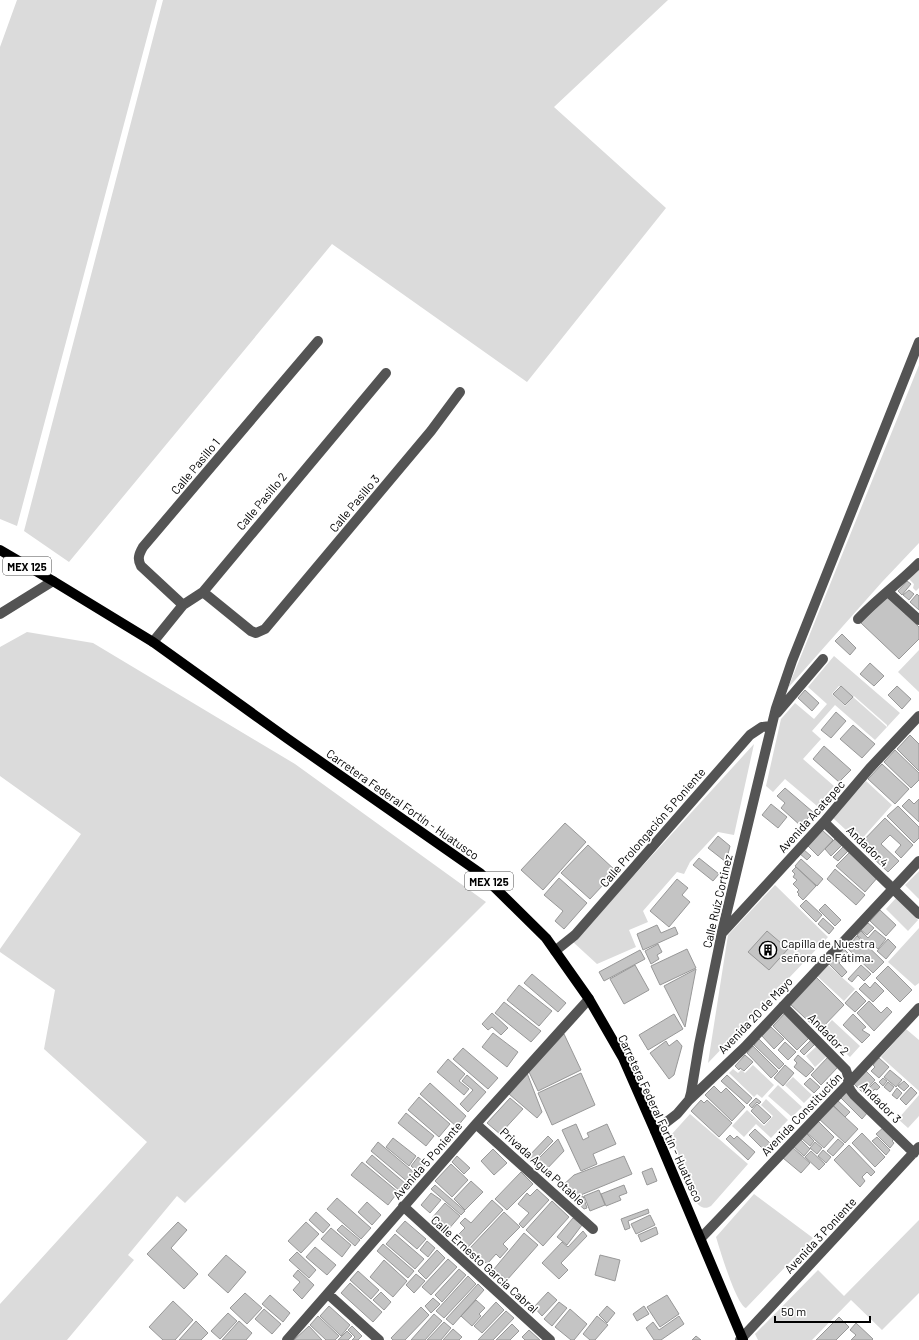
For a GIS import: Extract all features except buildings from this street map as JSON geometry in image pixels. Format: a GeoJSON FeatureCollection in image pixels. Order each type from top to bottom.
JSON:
{"type":"FeatureCollection","features":[{"type":"Feature","properties":{"kind":"main road","name":"Carretera Federal Fortín - Huatusco"},"geometry":{"type":"LineString","coordinates":[[0,550],[153,642],[288,739],[480,873],[546,938],[589,999],[623,1058],[656,1131],[742,1339]]}},
{"type":"Feature","properties":{"kind":"street","name":"Calle Pasillo 1"},"geometry":{"type":"LineString","coordinates":[[183,605],[141,566],[139,563],[139,554],[148,541],[318,341]]}},
{"type":"Feature","properties":{"kind":"street","name":"Calle Ruíz Cortinez"},"geometry":{"type":"LineString","coordinates":[[689,1100],[722,932],[775,712],[792,661],[919,342]]}},
{"type":"Feature","properties":{"kind":"street","name":"Calle Pasillo 2"},"geometry":{"type":"LineString","coordinates":[[153,642],[183,605],[202,592],[386,373]]}},
{"type":"Feature","properties":{"kind":"street","name":"Calle Pasillo 3"},"geometry":{"type":"LineString","coordinates":[[202,592],[251,631],[256,633],[266,629],[431,431],[460,392]]}},
{"type":"Feature","properties":{"kind":"street"},"geometry":{"type":"LineString","coordinates":[[858,619],[876,601],[896,586],[919,563]]}},
{"type":"Feature","properties":{"kind":"street"},"geometry":{"type":"LineString","coordinates":[[0,614],[53,581]]}},
{"type":"Feature","properties":{"kind":"street"},"geometry":{"type":"LineString","coordinates":[[888,592],[919,620]]}},
{"type":"Feature","properties":{"kind":"street"},"geometry":{"type":"LineString","coordinates":[[775,712],[823,659]]}},
{"type":"Feature","properties":{"kind":"street","name":"Avenida Acatepec"},"geometry":{"type":"LineString","coordinates":[[722,932],[824,822],[870,768],[919,716]]}},
{"type":"Feature","properties":{"kind":"street","name":"Calle Prolongación 5 Poniente"},"geometry":{"type":"LineString","coordinates":[[555,951],[575,935],[750,735],[762,727],[771,726]]}},
{"type":"Feature","properties":{"kind":"street","name":"Andador 4"},"geometry":{"type":"LineString","coordinates":[[824,822],[894,888],[919,914]]}},
{"type":"Feature","properties":{"kind":"street","name":"Avenida 20 de Mayo"},"geometry":{"type":"LineString","coordinates":[[656,1131],[677,1114],[689,1100],[745,1046],[919,861]]}},
{"type":"Feature","properties":{"kind":"street","name":"Avenida 5 Poniente"},"geometry":{"type":"LineString","coordinates":[[287,1340],[403,1206],[589,999]]}},
{"type":"Feature","properties":{"kind":"street","name":"Andador 2"},"geometry":{"type":"LineString","coordinates":[[783,1006],[846,1070],[848,1073],[847,1085]]}},
{"type":"Feature","properties":{"kind":"street","name":"Avenida Constitución"},"geometry":{"type":"LineString","coordinates":[[701,1238],[919,1008]]}},
{"type":"Feature","properties":{"kind":"street","name":"Andador 3"},"geometry":{"type":"LineString","coordinates":[[847,1085],[854,1095],[916,1150]]}},
{"type":"Feature","properties":{"kind":"street","name":"Privada Agua Potable"},"geometry":{"type":"LineString","coordinates":[[476,1124],[593,1228]]}},
{"type":"Feature","properties":{"kind":"street","name":"Avenida 3 Poniente"},"geometry":{"type":"LineString","coordinates":[[742,1339],[916,1150]]}},
{"type":"Feature","properties":{"kind":"street","name":"Calle Ernesto García Cabral"},"geometry":{"type":"LineString","coordinates":[[403,1206],[550,1340]]}},
{"type":"Feature","properties":{"kind":"street"},"geometry":{"type":"LineString","coordinates":[[328,1294],[379,1340]]}},
{"type":"Feature","properties":{"kind":"shaded area"},"geometry":{"type":"Polygon","coordinates":[[[17,0],[157,0],[17,526],[0,519],[0,47],[17,0]]]}},
{"type":"Feature","properties":{"kind":"shaded area"},"geometry":{"type":"Polygon","coordinates":[[[163,0],[668,0],[554,107],[666,208],[527,382],[332,244],[69,562],[24,531],[163,0]]]}},
{"type":"Feature","properties":{"kind":"shaded area"},"geometry":{"type":"Polygon","coordinates":[[[919,365],[919,543],[882,582],[788,688],[919,365]]]}},
{"type":"Feature","properties":{"kind":"shaded area"},"geometry":{"type":"Polygon","coordinates":[[[919,569],[919,588],[916,591],[913,588],[914,584],[909,579],[919,569]]]}},
{"type":"Feature","properties":{"kind":"shaded area"},"geometry":{"type":"Polygon","coordinates":[[[27,632],[93,643],[295,764],[486,902],[185,1203],[177,1196],[128,1255],[134,1260],[67,1340],[0,1340],[0,1304],[147,1142],[44,1049],[55,990],[0,952],[0,949],[81,834],[0,776],[0,647],[27,632]]]}},
{"type":"Feature","properties":{"kind":"shaded area"},"geometry":{"type":"Polygon","coordinates":[[[919,650],[919,692],[898,672],[919,650]]]}},
{"type":"Feature","properties":{"kind":"shaded area"},"geometry":{"type":"Polygon","coordinates":[[[834,656],[900,713],[875,740],[835,705],[812,731],[821,739],[803,759],[834,786],[817,806],[785,779],[773,792],[766,786],[781,719],[795,703],[814,719],[827,704],[808,687],[834,656]],[[839,686],[832,694],[845,706],[853,697],[839,686]],[[854,696],[853,697],[887,727],[887,725],[854,696]]]}},
{"type":"Feature","properties":{"kind":"shaded area"},"geometry":{"type":"Polygon","coordinates":[[[754,744],[734,835],[718,832],[690,862],[684,874],[677,872],[643,911],[648,922],[629,930],[636,947],[597,964],[573,942],[754,744]]]}},
{"type":"Feature","properties":{"kind":"shaded area"},"geometry":{"type":"Polygon","coordinates":[[[866,781],[892,805],[859,842],[833,818],[866,781]]]}},
{"type":"Feature","properties":{"kind":"shaded area"},"geometry":{"type":"Polygon","coordinates":[[[919,871],[919,899],[905,885],[919,871]]]}},
{"type":"Feature","properties":{"kind":"shaded area"},"geometry":{"type":"Polygon","coordinates":[[[775,885],[828,937],[708,1063],[728,935],[775,885]]]}},
{"type":"Feature","properties":{"kind":"shaded area"},"geometry":{"type":"Polygon","coordinates":[[[896,898],[918,920],[908,931],[886,909],[896,898]]]}},
{"type":"Feature","properties":{"kind":"shaded area"},"geometry":{"type":"Polygon","coordinates":[[[919,928],[919,983],[915,986],[888,962],[919,928]]]}},
{"type":"Feature","properties":{"kind":"shaded area"},"geometry":{"type":"Polygon","coordinates":[[[827,964],[855,989],[844,1001],[817,976],[827,964]]]}},
{"type":"Feature","properties":{"kind":"shaded area"},"geometry":{"type":"Polygon","coordinates":[[[832,1020],[860,1046],[850,1057],[822,1031],[832,1020]]]}},
{"type":"Feature","properties":{"kind":"shaded area"},"geometry":{"type":"Polygon","coordinates":[[[906,1029],[919,1040],[919,1091],[881,1057],[906,1029]]]}},
{"type":"Feature","properties":{"kind":"shaded area"},"geometry":{"type":"Polygon","coordinates":[[[817,1046],[826,1057],[815,1067],[806,1056],[817,1046]]]}},
{"type":"Feature","properties":{"kind":"shaded area"},"geometry":{"type":"Polygon","coordinates":[[[753,1065],[774,1085],[762,1098],[757,1094],[754,1097],[729,1073],[733,1069],[738,1073],[741,1070],[745,1073],[753,1065]]]}},
{"type":"Feature","properties":{"kind":"shaded area"},"geometry":{"type":"Polygon","coordinates":[[[793,1077],[812,1095],[804,1103],[785,1085],[793,1077]]]}},
{"type":"Feature","properties":{"kind":"shaded area"},"geometry":{"type":"Polygon","coordinates":[[[778,1085],[802,1107],[792,1117],[768,1096],[778,1085]]]}},
{"type":"Feature","properties":{"kind":"shaded area"},"geometry":{"type":"Polygon","coordinates":[[[919,1095],[919,1116],[908,1128],[898,1119],[919,1095]]]}},
{"type":"Feature","properties":{"kind":"shaded area"},"geometry":{"type":"Polygon","coordinates":[[[766,1099],[788,1120],[771,1138],[756,1124],[744,1137],[732,1126],[747,1110],[764,1126],[773,1116],[761,1105],[766,1099]]]}},
{"type":"Feature","properties":{"kind":"shaded area"},"geometry":{"type":"Polygon","coordinates":[[[690,1114],[748,1164],[711,1206],[706,1208],[700,1206],[695,1201],[671,1135],[690,1114]]]}},
{"type":"Feature","properties":{"kind":"shaded area"},"geometry":{"type":"Polygon","coordinates":[[[754,1194],[813,1238],[746,1308],[742,1304],[733,1287],[716,1237],[754,1194]]]}},
{"type":"Feature","properties":{"kind":"shaded area"},"geometry":{"type":"Polygon","coordinates":[[[919,1220],[919,1293],[882,1330],[851,1300],[812,1340],[758,1340],[755,1334],[818,1270],[844,1296],[919,1220]]]}},
{"type":"Feature","properties":{"kind":"place","name":"Capilla de Nuestra señora de Fátima."},"geometry":{"type":"Point","coordinates":[768,950]}}]}
